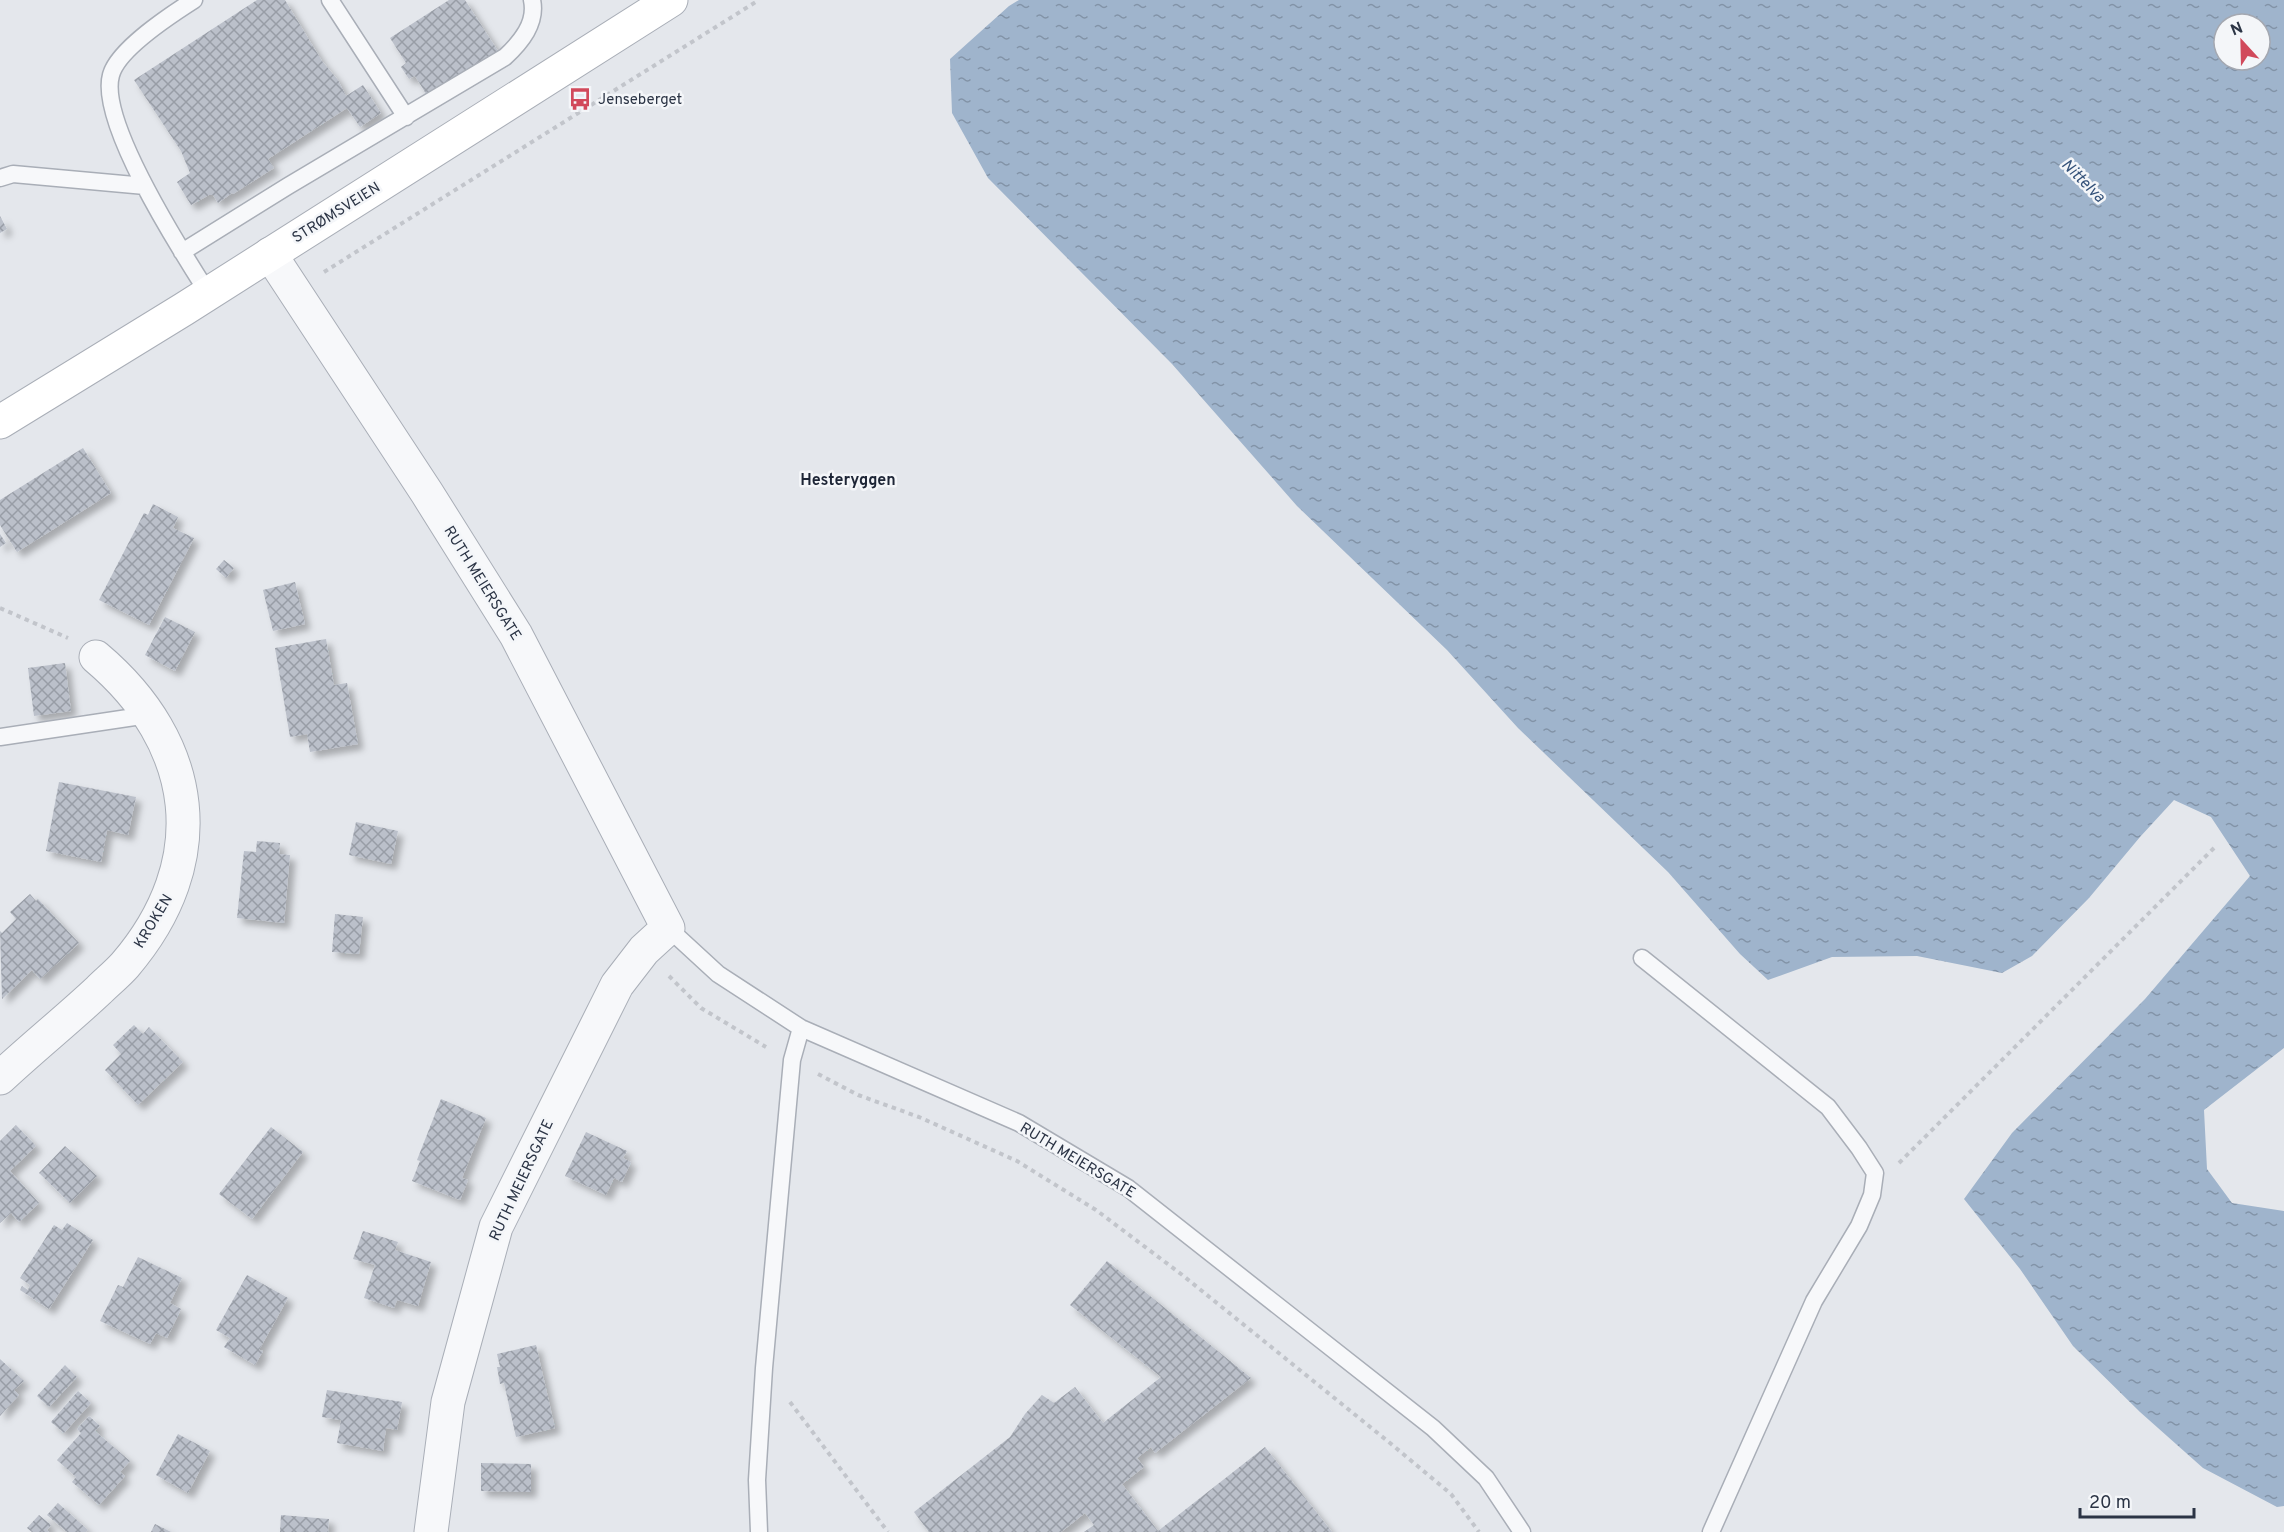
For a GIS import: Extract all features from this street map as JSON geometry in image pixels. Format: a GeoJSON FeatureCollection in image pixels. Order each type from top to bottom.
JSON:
{"type":"FeatureCollection","features":[{"type":"Feature","properties":{"kind":"main road","name":"STRØMSVEIEN"},"geometry":{"type":"LineString","coordinates":[[0,422],[671,0]]}},
{"type":"Feature","properties":{"kind":"street","name":"RUTH MEIERSGATE"},"geometry":{"type":"LineString","coordinates":[[270,254],[427,493],[516,635],[668,928],[644,950],[617,985],[496,1227],[448,1402],[431,1532]]}},
{"type":"Feature","properties":{"kind":"street","name":"KROKEN"},"geometry":{"type":"LineString","coordinates":[[0,1078],[125,965],[152,927],[171,892],[180,859],[184,829],[183,800],[168,749],[148,715],[118,675],[96,657]]}},
{"type":"Feature","properties":{"kind":"lane"},"geometry":{"type":"LineString","coordinates":[[194,0],[147,33],[122,57],[111,75],[110,99],[118,125],[145,186],[208,293]]}},
{"type":"Feature","properties":{"kind":"lane"},"geometry":{"type":"LineString","coordinates":[[330,0],[406,117]]}},
{"type":"Feature","properties":{"kind":"lane"},"geometry":{"type":"LineString","coordinates":[[182,252],[505,57],[520,43],[529,27],[534,11],[532,0]]}},
{"type":"Feature","properties":{"kind":"lane"},"geometry":{"type":"LineString","coordinates":[[0,178],[13,174],[145,186]]}},
{"type":"Feature","properties":{"kind":"lane"},"geometry":{"type":"LineString","coordinates":[[0,737],[148,715]]}},
{"type":"Feature","properties":{"kind":"lane","name":"RUTH MEIERSGATE"},"geometry":{"type":"LineString","coordinates":[[668,928],[718,974],[801,1028],[1018,1123],[1128,1188],[1433,1428],[1486,1478],[1522,1532]]}},
{"type":"Feature","properties":{"kind":"lane"},"geometry":{"type":"LineString","coordinates":[[1642,958],[1828,1107],[1875,1173],[1872,1195],[1859,1226],[1814,1301],[1712,1532]]}},
{"type":"Feature","properties":{"kind":"lane"},"geometry":{"type":"LineString","coordinates":[[759,1532],[757,1480],[764,1368],[792,1060],[801,1028]]}},
{"type":"Feature","properties":{"kind":"path"},"geometry":{"type":"LineString","coordinates":[[319,276],[759,0]]}},
{"type":"Feature","properties":{"kind":"path"},"geometry":{"type":"LineString","coordinates":[[0,608],[65,636],[96,657]]}},
{"type":"Feature","properties":{"kind":"path"},"geometry":{"type":"LineString","coordinates":[[1874,1183],[1880,1182],[2214,848]]}},
{"type":"Feature","properties":{"kind":"path"},"geometry":{"type":"LineString","coordinates":[[644,950],[700,1008],[747,1038],[858,1095],[910,1113],[1017,1161],[1096,1210],[1181,1274],[1407,1457],[1451,1494],[1479,1532]]}},
{"type":"Feature","properties":{"kind":"path"},"geometry":{"type":"LineString","coordinates":[[764,1368],[888,1532]]}},
{"type":"Feature","properties":{"kind":"water","name":"Nittelva"},"geometry":{"type":"Polygon","coordinates":[[[1019,0],[2284,0],[2284,1048],[2204,1110],[2207,1169],[2232,1203],[2284,1211],[2284,1506],[2277,1507],[2203,1468],[2140,1412],[2073,1346],[2020,1269],[1964,1199],[2012,1133],[2145,999],[2250,876],[2211,817],[2174,800],[2089,898],[2032,956],[2002,973],[1917,956],[1832,957],[1768,980],[1740,954],[1668,872],[1518,728],[1447,650],[1297,506],[1172,364],[988,178],[952,113],[950,59],[1009,6],[1019,0]]]}},
{"type":"Feature","properties":{"kind":"building"},"geometry":{"type":"Polygon","coordinates":[[[257,0],[285,0],[322,61],[338,80],[346,96],[363,85],[381,113],[360,127],[347,108],[268,159],[274,168],[233,194],[218,203],[213,195],[209,195],[191,205],[177,182],[190,173],[181,151],[134,80],[257,0]]]}},
{"type":"Feature","properties":{"kind":"building"},"geometry":{"type":"Polygon","coordinates":[[[449,0],[465,0],[498,51],[428,97],[415,76],[409,79],[401,67],[406,63],[390,38],[449,0]]]}},
{"type":"Feature","properties":{"kind":"building"},"geometry":{"type":"Polygon","coordinates":[[[0,216],[7,229],[0,233],[0,216]]]}},
{"type":"Feature","properties":{"kind":"building"},"geometry":{"type":"Polygon","coordinates":[[[83,448],[111,493],[17,552],[0,525],[0,500],[83,448]]]}},
{"type":"Feature","properties":{"kind":"building"},"geometry":{"type":"Polygon","coordinates":[[[153,504],[178,517],[173,528],[194,538],[149,625],[99,600],[144,513],[148,515],[153,504]]]}},
{"type":"Feature","properties":{"kind":"building"},"geometry":{"type":"Polygon","coordinates":[[[0,534],[6,543],[0,547],[0,534]]]}},
{"type":"Feature","properties":{"kind":"building"},"geometry":{"type":"Polygon","coordinates":[[[224,560],[234,568],[226,578],[216,569],[224,560]]]}},
{"type":"Feature","properties":{"kind":"building"},"geometry":{"type":"Polygon","coordinates":[[[295,582],[305,624],[273,631],[263,590],[295,582]]]}},
{"type":"Feature","properties":{"kind":"building"},"geometry":{"type":"Polygon","coordinates":[[[165,617],[195,632],[175,671],[145,655],[165,617]]]}},
{"type":"Feature","properties":{"kind":"building"},"geometry":{"type":"Polygon","coordinates":[[[326,639],[334,685],[347,683],[358,744],[310,752],[307,734],[290,737],[275,648],[326,639]]]}},
{"type":"Feature","properties":{"kind":"building"},"geometry":{"type":"Polygon","coordinates":[[[65,663],[71,711],[34,716],[28,668],[65,663]]]}},
{"type":"Feature","properties":{"kind":"building"},"geometry":{"type":"Polygon","coordinates":[[[59,782],[136,797],[128,835],[107,830],[101,862],[46,851],[59,782]]]}},
{"type":"Feature","properties":{"kind":"building"},"geometry":{"type":"Polygon","coordinates":[[[356,822],[398,831],[391,864],[349,855],[356,822]]]}},
{"type":"Feature","properties":{"kind":"building"},"geometry":{"type":"Polygon","coordinates":[[[257,841],[280,843],[279,854],[290,855],[284,923],[237,918],[244,851],[256,852],[257,841]]]}},
{"type":"Feature","properties":{"kind":"building"},"geometry":{"type":"Polygon","coordinates":[[[30,894],[36,901],[38,899],[79,943],[40,979],[32,970],[2,999],[0,931],[2,933],[16,919],[10,912],[30,894]]]}},
{"type":"Feature","properties":{"kind":"building"},"geometry":{"type":"Polygon","coordinates":[[[335,914],[363,917],[359,954],[332,952],[335,914]]]}},
{"type":"Feature","properties":{"kind":"building"},"geometry":{"type":"Polygon","coordinates":[[[134,1025],[143,1034],[149,1027],[183,1062],[138,1105],[105,1070],[121,1054],[113,1045],[134,1025]]]}},
{"type":"Feature","properties":{"kind":"building"},"geometry":{"type":"Polygon","coordinates":[[[441,1099],[486,1118],[462,1178],[468,1180],[460,1200],[412,1181],[420,1161],[417,1160],[441,1099]]]}},
{"type":"Feature","properties":{"kind":"building"},"geometry":{"type":"Polygon","coordinates":[[[16,1125],[36,1146],[10,1171],[39,1203],[19,1222],[11,1213],[0,1223],[0,1141],[16,1125]]]}},
{"type":"Feature","properties":{"kind":"building"},"geometry":{"type":"Polygon","coordinates":[[[271,1127],[303,1152],[252,1219],[219,1194],[271,1127]]]}},
{"type":"Feature","properties":{"kind":"building"},"geometry":{"type":"Polygon","coordinates":[[[586,1132],[627,1151],[623,1158],[631,1162],[622,1182],[614,1178],[606,1195],[565,1176],[586,1132]]]}},
{"type":"Feature","properties":{"kind":"building"},"geometry":{"type":"Polygon","coordinates":[[[65,1146],[97,1176],[70,1203],[39,1173],[65,1146]]]}},
{"type":"Feature","properties":{"kind":"building"},"geometry":{"type":"Polygon","coordinates":[[[67,1223],[93,1240],[49,1309],[20,1290],[22,1286],[28,1290],[30,1285],[20,1278],[54,1225],[62,1230],[67,1223]]]}},
{"type":"Feature","properties":{"kind":"building"},"geometry":{"type":"Polygon","coordinates":[[[363,1231],[398,1242],[395,1250],[431,1262],[418,1306],[397,1300],[394,1308],[364,1298],[375,1265],[353,1259],[363,1231]]]}},
{"type":"Feature","properties":{"kind":"building"},"geometry":{"type":"Polygon","coordinates":[[[138,1257],[182,1278],[170,1303],[181,1309],[167,1338],[156,1333],[150,1344],[100,1321],[118,1285],[123,1287],[138,1257]]]}},
{"type":"Feature","properties":{"kind":"building"},"geometry":{"type":"Polygon","coordinates":[[[1107,1261],[1251,1378],[1155,1453],[1151,1447],[1137,1458],[1144,1467],[1122,1484],[1158,1531],[1265,1447],[1332,1532],[1084,1532],[1094,1525],[1085,1513],[1061,1532],[929,1532],[914,1512],[1010,1437],[1025,1414],[1042,1395],[1054,1403],[1075,1387],[1103,1423],[1161,1377],[1070,1305],[1107,1261]]]}},
{"type":"Feature","properties":{"kind":"building"},"geometry":{"type":"Polygon","coordinates":[[[247,1275],[288,1298],[259,1350],[263,1351],[255,1365],[224,1347],[230,1338],[216,1330],[247,1275]]]}},
{"type":"Feature","properties":{"kind":"building"},"geometry":{"type":"Polygon","coordinates":[[[536,1345],[555,1428],[516,1437],[504,1383],[500,1384],[497,1354],[536,1345]]]}},
{"type":"Feature","properties":{"kind":"building"},"geometry":{"type":"Polygon","coordinates":[[[0,1359],[24,1381],[14,1390],[19,1395],[0,1416],[0,1359]]]}},
{"type":"Feature","properties":{"kind":"building"},"geometry":{"type":"Polygon","coordinates":[[[65,1365],[77,1377],[49,1407],[37,1396],[65,1365]]]}},
{"type":"Feature","properties":{"kind":"building"},"geometry":{"type":"Polygon","coordinates":[[[327,1390],[402,1402],[397,1430],[386,1428],[383,1451],[337,1443],[341,1420],[322,1417],[327,1390]]]}},
{"type":"Feature","properties":{"kind":"building"},"geometry":{"type":"Polygon","coordinates":[[[78,1391],[91,1403],[64,1433],[51,1422],[78,1391]]]}},
{"type":"Feature","properties":{"kind":"building"},"geometry":{"type":"Polygon","coordinates":[[[89,1416],[100,1426],[95,1431],[130,1461],[120,1472],[125,1476],[99,1505],[72,1482],[76,1477],[57,1460],[81,1433],[77,1429],[89,1416]]]}},
{"type":"Feature","properties":{"kind":"building"},"geometry":{"type":"Polygon","coordinates":[[[178,1434],[210,1451],[188,1493],[156,1475],[178,1434]]]}},
{"type":"Feature","properties":{"kind":"building"},"geometry":{"type":"Polygon","coordinates":[[[481,1463],[531,1464],[531,1492],[481,1491],[481,1463]]]}},
{"type":"Feature","properties":{"kind":"building"},"geometry":{"type":"Polygon","coordinates":[[[58,1503],[88,1530],[86,1532],[67,1532],[47,1515],[58,1503]]]}},
{"type":"Feature","properties":{"kind":"building"},"geometry":{"type":"Polygon","coordinates":[[[39,1515],[51,1525],[47,1530],[49,1532],[32,1532],[27,1528],[39,1515]]]}},
{"type":"Feature","properties":{"kind":"building"},"geometry":{"type":"Polygon","coordinates":[[[281,1515],[329,1519],[328,1532],[280,1532],[281,1515]]]}},
{"type":"Feature","properties":{"kind":"building"},"geometry":{"type":"Polygon","coordinates":[[[155,1524],[171,1532],[151,1532],[155,1524]]]}},
{"type":"Feature","properties":{"kind":"place","name":"Jenseberget"},"geometry":{"type":"Point","coordinates":[580,99]}},
{"type":"Feature","properties":{"kind":"district","name":"Hesteryggen"},"geometry":{"type":"Point","coordinates":[848,479]}}]}
